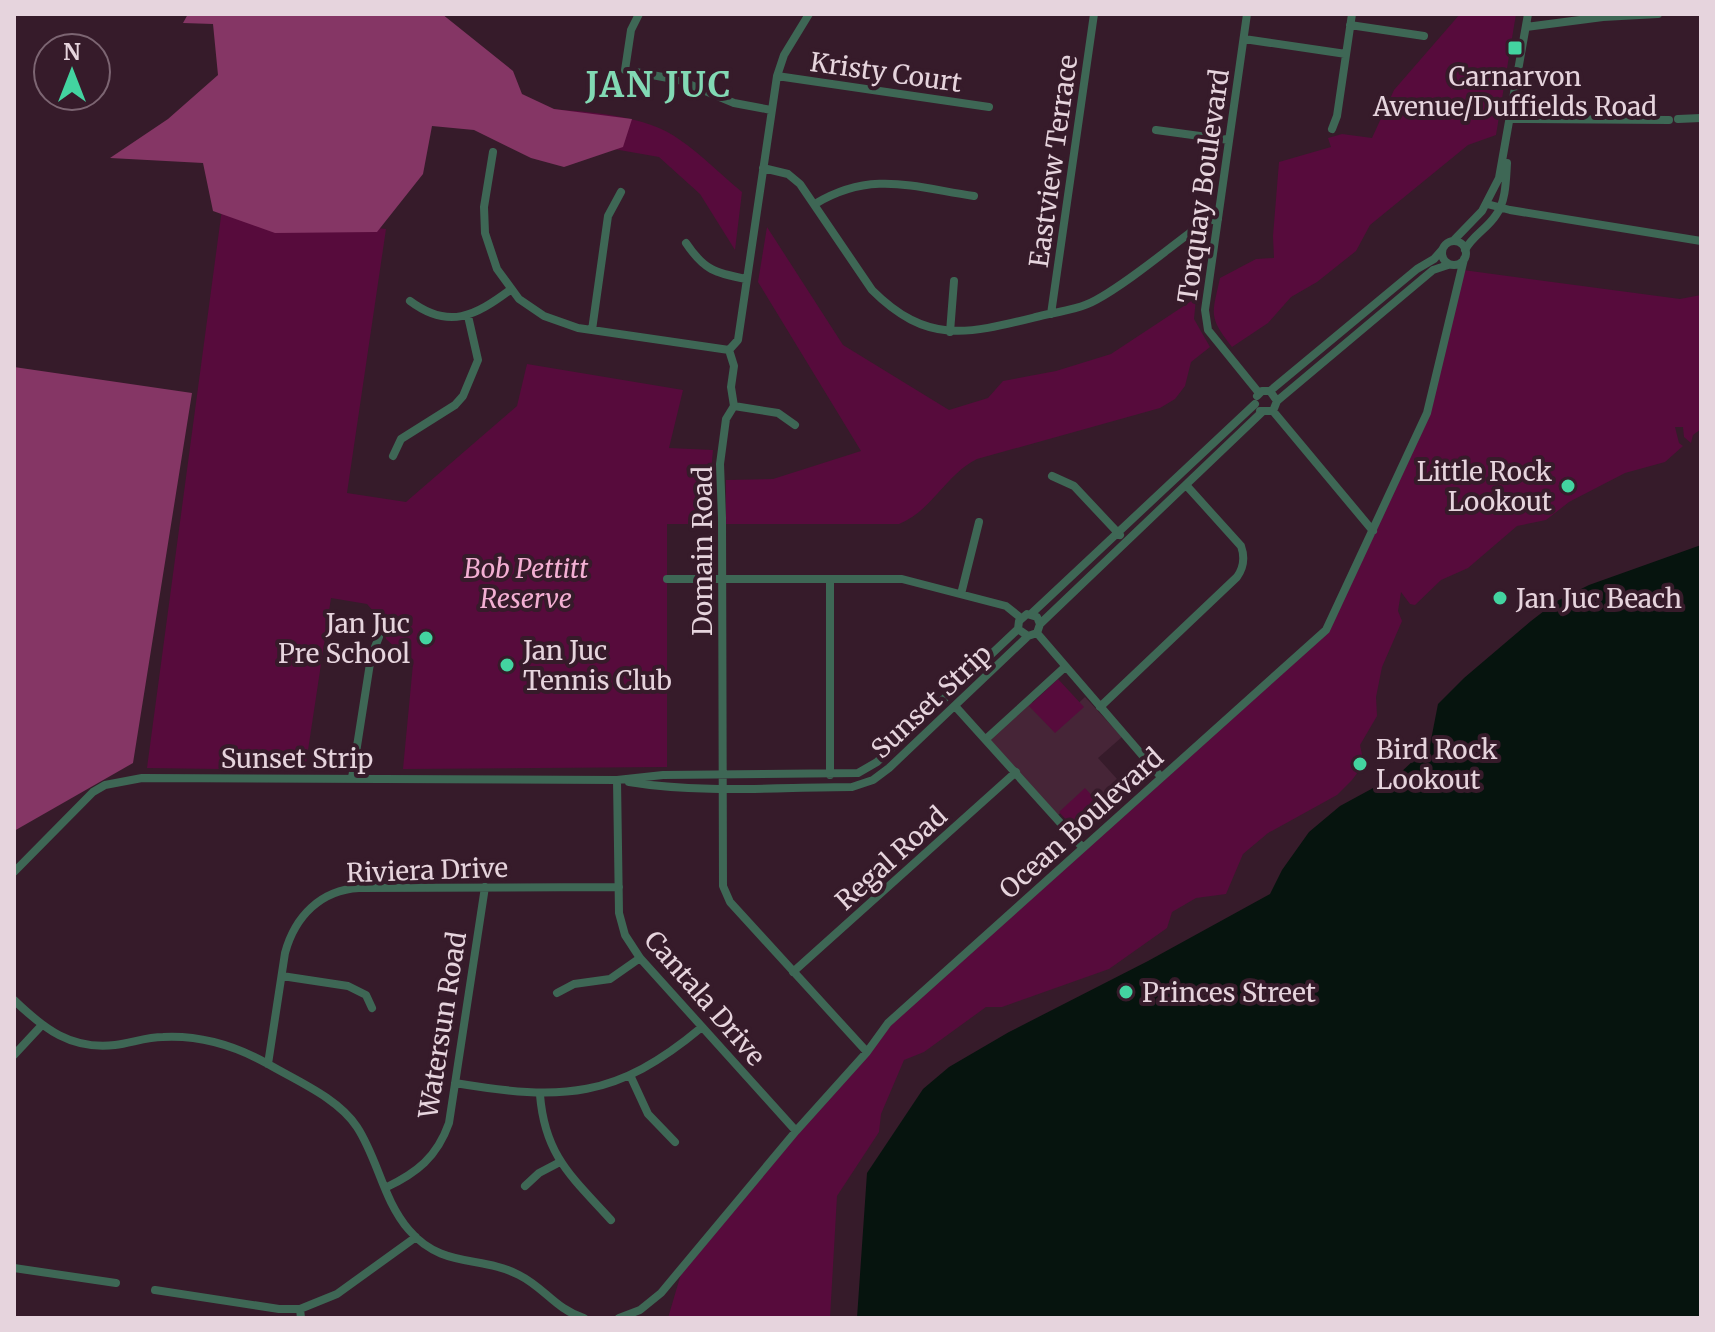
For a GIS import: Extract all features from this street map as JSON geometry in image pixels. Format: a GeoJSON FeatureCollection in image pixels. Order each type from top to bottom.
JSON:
{"type":"FeatureCollection","features":[{"type":"Feature","properties":{"kind":"street"},"geometry":{"type":"LineString","coordinates":[[639,14],[631,30],[625,70],[679,80],[734,103],[771,110]]}},
{"type":"Feature","properties":{"kind":"street","name":"Domain Road"},"geometry":{"type":"LineString","coordinates":[[809,14],[784,55],[777,76],[738,340],[729,350],[734,366],[731,387],[734,406],[726,419],[720,464],[724,892],[867,1052]]}},
{"type":"Feature","properties":{"kind":"street","name":"Eastview Terrace"},"geometry":{"type":"LineString","coordinates":[[1051,314],[1094,14]]}},
{"type":"Feature","properties":{"kind":"street","name":"Torquay Boulevard"},"geometry":{"type":"LineString","coordinates":[[1247,14],[1205,310],[1206,324],[1218,344],[1259,393]]}},
{"type":"Feature","properties":{"kind":"street"},"geometry":{"type":"LineString","coordinates":[[1332,129],[1337,116],[1352,14]]}},
{"type":"Feature","properties":{"kind":"street"},"geometry":{"type":"LineString","coordinates":[[1026,616],[1255,404],[1259,393],[1270,391],[1417,269],[1438,256],[1487,204],[1502,167],[1528,14]]}},
{"type":"Feature","properties":{"kind":"street"},"geometry":{"type":"LineString","coordinates":[[1526,27],[1603,17],[1658,14]]}},
{"type":"Feature","properties":{"kind":"street"},"geometry":{"type":"LineString","coordinates":[[1350,25],[1424,36]]}},
{"type":"Feature","properties":{"kind":"street"},"geometry":{"type":"LineString","coordinates":[[1244,39],[1346,54]]}},
{"type":"Feature","properties":{"kind":"street","name":"Kristy Court"},"geometry":{"type":"LineString","coordinates":[[777,76],[989,107]]}},
{"type":"Feature","properties":{"kind":"street"},"geometry":{"type":"LineString","coordinates":[[1510,119],[1701,118]]}},
{"type":"Feature","properties":{"kind":"street"},"geometry":{"type":"LineString","coordinates":[[1273,411],[1277,401],[1433,270],[1460,264],[1469,242],[1500,209],[1507,174],[1510,119]]}},
{"type":"Feature","properties":{"kind":"street"},"geometry":{"type":"LineString","coordinates":[[1156,130],[1229,140]]}},
{"type":"Feature","properties":{"kind":"street"},"geometry":{"type":"LineString","coordinates":[[493,152],[484,207],[485,233],[492,257],[510,290],[544,316],[567,326],[729,350]]}},
{"type":"Feature","properties":{"kind":"street"},"geometry":{"type":"LineString","coordinates":[[763,168],[794,178],[881,299],[910,320],[950,332],[976,331],[1095,301],[1206,221],[1218,219]]}},
{"type":"Feature","properties":{"kind":"street"},"geometry":{"type":"LineString","coordinates":[[815,204],[841,190],[874,183],[974,196]]}},
{"type":"Feature","properties":{"kind":"street"},"geometry":{"type":"LineString","coordinates":[[592,330],[608,216],[621,192]]}},
{"type":"Feature","properties":{"kind":"street"},"geometry":{"type":"LineString","coordinates":[[1487,204],[1500,209],[1701,241]]}},
{"type":"Feature","properties":{"kind":"street"},"geometry":{"type":"LineString","coordinates":[[1453,241],[1459,243],[1465,255]]}},
{"type":"Feature","properties":{"kind":"street"},"geometry":{"type":"LineString","coordinates":[[686,243],[696,259],[709,269],[746,279]]}},
{"type":"Feature","properties":{"kind":"street"},"geometry":{"type":"LineString","coordinates":[[1442,250],[1442,257],[1450,265]]}},
{"type":"Feature","properties":{"kind":"street","name":"Ocean Boulevard"},"geometry":{"type":"LineString","coordinates":[[619,1318],[640,1310],[661,1293],[796,1131],[867,1052],[888,1023],[1321,636],[1427,413],[1465,255]]}},
{"type":"Feature","properties":{"kind":"street","name":"Ocean Boulevard"},"geometry":{"type":"LineString","coordinates":[[1450,265],[1458,287]]}},
{"type":"Feature","properties":{"kind":"street"},"geometry":{"type":"LineString","coordinates":[[950,332],[954,281]]}},
{"type":"Feature","properties":{"kind":"street"},"geometry":{"type":"LineString","coordinates":[[410,301],[424,312],[439,317],[468,316],[485,309],[510,290]]}},
{"type":"Feature","properties":{"kind":"street"},"geometry":{"type":"LineString","coordinates":[[393,456],[401,439],[455,405],[463,396],[478,360],[468,316]]}},
{"type":"Feature","properties":{"kind":"street"},"geometry":{"type":"LineString","coordinates":[[1270,391],[1277,401]]}},
{"type":"Feature","properties":{"kind":"street"},"geometry":{"type":"LineString","coordinates":[[1255,404],[1262,412],[1273,411]]}},
{"type":"Feature","properties":{"kind":"street"},"geometry":{"type":"LineString","coordinates":[[734,406],[778,413],[795,425]]}},
{"type":"Feature","properties":{"kind":"street"},"geometry":{"type":"LineString","coordinates":[[1273,411],[1373,531]]}},
{"type":"Feature","properties":{"kind":"street","name":"Sunset Strip"},"geometry":{"type":"LineString","coordinates":[[617,780],[656,786],[852,787],[866,784],[880,776],[1032,635],[1262,412]]}},
{"type":"Feature","properties":{"kind":"street"},"geometry":{"type":"LineString","coordinates":[[1052,476],[1074,486],[1126,542]]}},
{"type":"Feature","properties":{"kind":"street"},"geometry":{"type":"LineString","coordinates":[[1100,707],[1237,577],[1243,567],[1241,546],[1186,485]]}},
{"type":"Feature","properties":{"kind":"street"},"geometry":{"type":"LineString","coordinates":[[961,594],[979,522]]}},
{"type":"Feature","properties":{"kind":"street"},"geometry":{"type":"LineString","coordinates":[[667,579],[902,579],[1006,606],[1026,616],[1037,617],[1040,624]]}},
{"type":"Feature","properties":{"kind":"street"},"geometry":{"type":"LineString","coordinates":[[830,580],[830,775]]}},
{"type":"Feature","properties":{"kind":"street","name":"Sunset Strip"},"geometry":{"type":"LineString","coordinates":[[14,872],[84,799],[105,785],[142,778],[617,780],[663,775],[858,773],[871,767],[1018,629],[1026,616]]}},
{"type":"Feature","properties":{"kind":"street","name":"Sunset Strip"},"geometry":{"type":"LineString","coordinates":[[1018,629],[1032,635]]}},
{"type":"Feature","properties":{"kind":"street"},"geometry":{"type":"LineString","coordinates":[[1032,635],[1065,667],[1161,777]]}},
{"type":"Feature","properties":{"kind":"street"},"geometry":{"type":"LineString","coordinates":[[352,778],[371,657],[379,637]]}},
{"type":"Feature","properties":{"kind":"street"},"geometry":{"type":"LineString","coordinates":[[986,739],[1065,667]]}},
{"type":"Feature","properties":{"kind":"street"},"geometry":{"type":"LineString","coordinates":[[955,706],[1083,848]]}},
{"type":"Feature","properties":{"kind":"street","name":"Regal Road"},"geometry":{"type":"LineString","coordinates":[[793,972],[1016,772]]}},
{"type":"Feature","properties":{"kind":"street","name":"Cantala Drive"},"geometry":{"type":"LineString","coordinates":[[617,780],[621,924],[629,941],[640,958],[796,1131]]}},
{"type":"Feature","properties":{"kind":"street","name":"Watersun Road"},"geometry":{"type":"LineString","coordinates":[[385,1188],[412,1175],[434,1153],[449,1123],[485,887]]}},
{"type":"Feature","properties":{"kind":"street","name":"Riviera Drive"},"geometry":{"type":"LineString","coordinates":[[268,1064],[288,943],[300,919],[314,904],[339,891],[359,888],[619,887]]}},
{"type":"Feature","properties":{"kind":"street"},"geometry":{"type":"LineString","coordinates":[[557,993],[574,984],[610,979],[640,958]]}},
{"type":"Feature","properties":{"kind":"street"},"geometry":{"type":"LineString","coordinates":[[282,976],[348,986],[366,995],[372,1008]]}},
{"type":"Feature","properties":{"kind":"street"},"geometry":{"type":"LineString","coordinates":[[14,1000],[41,1026],[75,1041],[103,1045],[162,1037],[211,1041],[241,1050],[268,1064],[328,1100],[353,1122],[397,1214],[416,1237],[433,1250],[457,1260],[496,1266],[518,1274],[556,1305],[584,1318]]}},
{"type":"Feature","properties":{"kind":"street"},"geometry":{"type":"LineString","coordinates":[[14,1055],[41,1026]]}},
{"type":"Feature","properties":{"kind":"street"},"geometry":{"type":"LineString","coordinates":[[455,1083],[540,1095],[587,1089],[630,1075],[663,1057],[702,1027]]}},
{"type":"Feature","properties":{"kind":"street"},"geometry":{"type":"LineString","coordinates":[[630,1075],[648,1114],[675,1142]]}},
{"type":"Feature","properties":{"kind":"street"},"geometry":{"type":"LineString","coordinates":[[540,1095],[545,1130],[560,1162],[611,1220]]}},
{"type":"Feature","properties":{"kind":"street"},"geometry":{"type":"LineString","coordinates":[[525,1186],[539,1173],[560,1162]]}},
{"type":"Feature","properties":{"kind":"street"},"geometry":{"type":"LineString","coordinates":[[155,1290],[301,1314],[337,1294],[416,1237]]}},
{"type":"Feature","properties":{"kind":"street"},"geometry":{"type":"LineString","coordinates":[[14,1268],[116,1283]]}},
{"type":"Feature","properties":{"kind":"shaded area"},"geometry":{"type":"Polygon","coordinates":[[[188,14],[442,14],[513,71],[522,94],[554,109],[632,119],[623,147],[564,167],[531,158],[474,130],[432,126],[423,174],[377,232],[275,233],[213,211],[203,163],[110,158],[168,119],[218,75],[213,24],[183,23],[188,14]]]}},
{"type":"Feature","properties":{"kind":"shaded area"},"geometry":{"type":"Polygon","coordinates":[[[14,367],[192,393],[133,763],[14,831],[14,367]]]}},
{"type":"Feature","properties":{"kind":"shaded area"},"geometry":{"type":"Polygon","coordinates":[[[1701,545],[1701,1318],[857,1318],[867,1173],[923,1089],[949,1067],[1009,1032],[1270,894],[1282,870],[1309,832],[1340,806],[1399,774],[1430,745],[1438,704],[1531,621],[1557,601],[1589,585],[1701,545]]]}},
{"type":"Feature","properties":{"kind":"shaded area"},"geometry":{"type":"Polygon","coordinates":[[[1085,697],[1122,737],[1098,758],[1127,790],[1103,810],[1085,791],[1058,815],[989,740],[1031,701],[1054,726],[1085,697]]]}},
{"type":"Feature","properties":{"kind":"green space"},"geometry":{"type":"Polygon","coordinates":[[[1460,14],[1516,14],[1496,135],[1468,145],[1370,225],[1356,251],[1317,282],[1291,297],[1268,323],[1232,347],[1214,315],[1220,278],[1256,259],[1274,258],[1279,162],[1331,147],[1328,138],[1342,134],[1372,138],[1394,90],[1460,14]]]}},
{"type":"Feature","properties":{"kind":"green space"},"geometry":{"type":"Polygon","coordinates":[[[550,109],[635,120],[667,132],[688,146],[742,192],[735,250],[700,194],[659,157],[608,148],[550,109]]]}},
{"type":"Feature","properties":{"kind":"green space","name":"Bob Pettitt Reserve"},"geometry":{"type":"Polygon","coordinates":[[[222,209],[386,229],[347,493],[406,502],[517,406],[527,364],[683,390],[669,448],[713,450],[714,524],[667,524],[667,767],[403,769],[413,664],[386,639],[382,621],[367,604],[331,598],[305,770],[147,768],[222,209]]]}},
{"type":"Feature","properties":{"kind":"green space"},"geometry":{"type":"Polygon","coordinates":[[[767,227],[843,345],[949,410],[988,398],[1003,381],[1056,371],[1111,354],[1196,298],[1194,319],[1210,347],[1191,362],[1185,386],[1175,399],[1160,408],[977,459],[956,474],[921,510],[899,524],[726,524],[726,480],[773,479],[861,451],[758,282],[767,227]]]}},
{"type":"Feature","properties":{"kind":"green space"},"geometry":{"type":"Polygon","coordinates":[[[1463,270],[1680,299],[1701,295],[1701,429],[1693,435],[1691,443],[1684,437],[1683,427],[1675,427],[1679,443],[1683,446],[1665,462],[1625,473],[1569,502],[1546,520],[1517,526],[1468,568],[1441,580],[1415,605],[1410,604],[1401,592],[1398,611],[1402,621],[1382,667],[1376,697],[1377,716],[1360,745],[1364,764],[1337,795],[1268,833],[1243,854],[1226,894],[1196,898],[1172,912],[1167,928],[1109,969],[1002,1007],[986,1007],[924,1052],[904,1060],[881,1114],[879,1132],[837,1196],[830,1318],[668,1318],[683,1267],[876,1036],[1326,630],[1420,431],[1463,270]]]}},
{"type":"Feature","properties":{"kind":"green space"},"geometry":{"type":"Polygon","coordinates":[[[1058,679],[1084,707],[1055,733],[1029,706],[1058,679]]]}},
{"type":"Feature","properties":{"kind":"green space"},"geometry":{"type":"Polygon","coordinates":[[[1085,788],[1108,813],[1082,837],[1059,812],[1085,788]]]}},
{"type":"Feature","properties":{"kind":"place","name":"Carnarvon Avenue/Duffields Road"},"geometry":{"type":"Point","coordinates":[1515,48]}},
{"type":"Feature","properties":{"kind":"place","name":"Little Rock Lookout"},"geometry":{"type":"Point","coordinates":[1568,486]}},
{"type":"Feature","properties":{"kind":"place","name":"Jan Juc Beach"},"geometry":{"type":"Point","coordinates":[1500,598]}},
{"type":"Feature","properties":{"kind":"place","name":"Jan Juc Pre School"},"geometry":{"type":"Point","coordinates":[426,638]}},
{"type":"Feature","properties":{"kind":"place","name":"Jan Juc Tennis Club"},"geometry":{"type":"Point","coordinates":[507,665]}},
{"type":"Feature","properties":{"kind":"place","name":"Bird Rock Lookout"},"geometry":{"type":"Point","coordinates":[1360,764]}},
{"type":"Feature","properties":{"kind":"place","name":"Princes Street"},"geometry":{"type":"Point","coordinates":[1126,992]}},
{"type":"Feature","properties":{"kind":"district","name":"JAN JUC"},"geometry":{"type":"Point","coordinates":[659,85]}}]}
